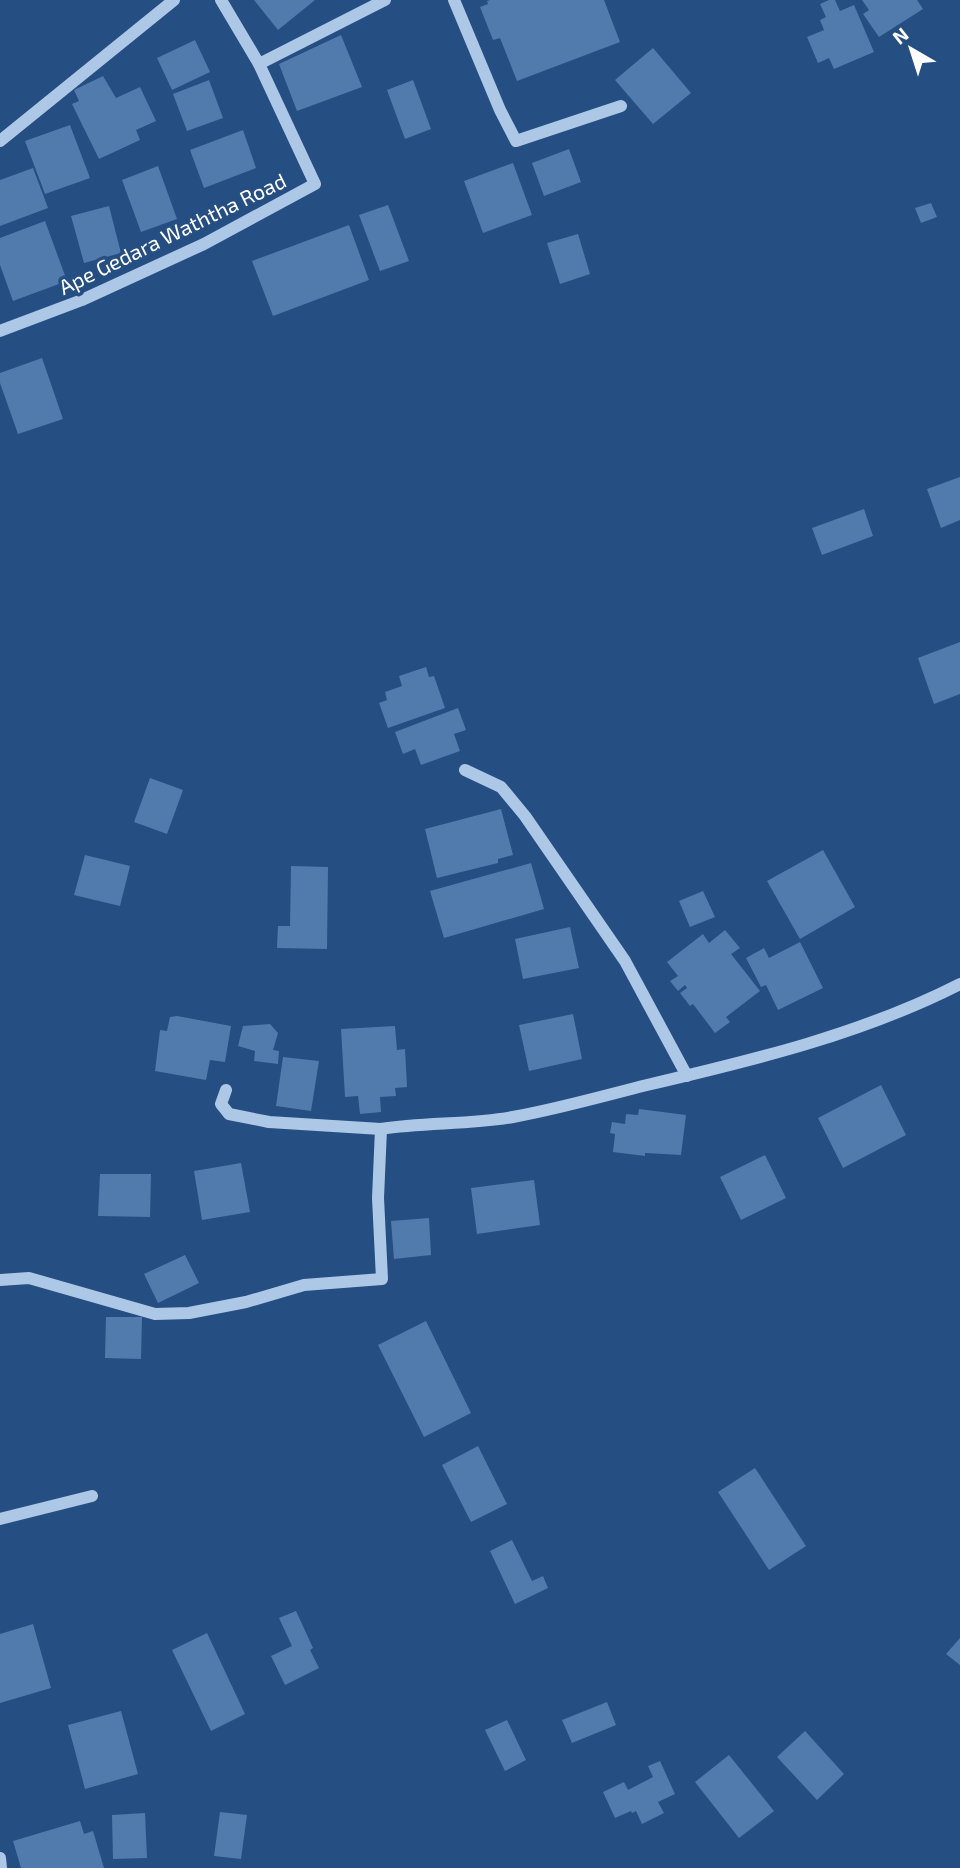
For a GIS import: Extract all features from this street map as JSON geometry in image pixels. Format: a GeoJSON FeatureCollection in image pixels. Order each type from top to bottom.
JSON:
{"type":"FeatureCollection","features":[{"type":"Feature","properties":{"kind":"street"},"geometry":{"type":"LineString","coordinates":[[0,141],[174,0]]}},
{"type":"Feature","properties":{"kind":"street","name":"Ape Gedara Waththa Road"},"geometry":{"type":"LineString","coordinates":[[0,331],[82,300],[204,244],[315,184],[260,64],[221,0]]}},
{"type":"Feature","properties":{"kind":"street"},"geometry":{"type":"LineString","coordinates":[[260,64],[386,0]]}},
{"type":"Feature","properties":{"kind":"street"},"geometry":{"type":"LineString","coordinates":[[454,0],[500,110],[516,141],[621,106]]}},
{"type":"Feature","properties":{"kind":"street"},"geometry":{"type":"LineString","coordinates":[[465,770],[501,787],[524,816],[625,961],[687,1076]]}},
{"type":"Feature","properties":{"kind":"street"},"geometry":{"type":"LineString","coordinates":[[226,1090],[221,1104],[229,1114],[269,1122],[381,1129],[409,1124],[511,1117],[803,1046],[924,1002],[960,984]]}},
{"type":"Feature","properties":{"kind":"street"},"geometry":{"type":"LineString","coordinates":[[0,1280],[29,1278],[156,1314],[190,1313],[246,1302],[304,1285],[382,1279],[378,1198],[381,1129]]}},
{"type":"Feature","properties":{"kind":"street"},"geometry":{"type":"LineString","coordinates":[[0,1519],[92,1496]]}},
{"type":"Feature","properties":{"kind":"street"},"geometry":{"type":"LineString","coordinates":[[0,1858],[1,1868]]}},
{"type":"Feature","properties":{"kind":"building"},"geometry":{"type":"Polygon","coordinates":[[[254,0],[315,0],[278,30],[254,0]]]}},
{"type":"Feature","properties":{"kind":"building"},"geometry":{"type":"Polygon","coordinates":[[[604,0],[620,42],[517,81],[500,38],[493,40],[480,7],[488,4],[487,1],[604,0]]]}},
{"type":"Feature","properties":{"kind":"building"},"geometry":{"type":"Polygon","coordinates":[[[835,0],[840,11],[854,5],[874,52],[834,69],[829,58],[818,63],[807,37],[824,30],[820,20],[826,17],[820,4],[835,0]]]}},
{"type":"Feature","properties":{"kind":"building"},"geometry":{"type":"Polygon","coordinates":[[[862,0],[917,0],[923,9],[879,37],[863,14],[869,10],[862,0]]]}},
{"type":"Feature","properties":{"kind":"building"},"geometry":{"type":"Polygon","coordinates":[[[341,35],[362,87],[297,111],[279,64],[341,35]]]}},
{"type":"Feature","properties":{"kind":"building"},"geometry":{"type":"Polygon","coordinates":[[[195,40],[210,72],[172,90],[157,58],[195,40]]]}},
{"type":"Feature","properties":{"kind":"building"},"geometry":{"type":"Polygon","coordinates":[[[653,48],[691,93],[653,124],[615,80],[653,48]]]}},
{"type":"Feature","properties":{"kind":"building"},"geometry":{"type":"Polygon","coordinates":[[[103,76],[116,98],[140,87],[156,121],[136,130],[140,140],[99,159],[72,104],[79,101],[74,90],[103,76]]]}},
{"type":"Feature","properties":{"kind":"building"},"geometry":{"type":"Polygon","coordinates":[[[209,80],[223,118],[187,131],[173,94],[209,80]]]}},
{"type":"Feature","properties":{"kind":"building"},"geometry":{"type":"Polygon","coordinates":[[[413,80],[431,129],[405,139],[387,90],[413,80]]]}},
{"type":"Feature","properties":{"kind":"building"},"geometry":{"type":"Polygon","coordinates":[[[70,125],[90,178],[45,194],[25,141],[70,125]]]}},
{"type":"Feature","properties":{"kind":"building"},"geometry":{"type":"Polygon","coordinates":[[[243,130],[256,168],[204,188],[190,150],[243,130]]]}},
{"type":"Feature","properties":{"kind":"building"},"geometry":{"type":"Polygon","coordinates":[[[569,149],[581,182],[544,196],[532,163],[569,149]]]}},
{"type":"Feature","properties":{"kind":"building"},"geometry":{"type":"Polygon","coordinates":[[[513,163],[532,215],[483,233],[464,181],[513,163]]]}},
{"type":"Feature","properties":{"kind":"building"},"geometry":{"type":"Polygon","coordinates":[[[158,166],[177,219],[141,232],[122,180],[158,166]]]}},
{"type":"Feature","properties":{"kind":"building"},"geometry":{"type":"Polygon","coordinates":[[[33,168],[48,208],[0,226],[0,180],[33,168]]]}},
{"type":"Feature","properties":{"kind":"building"},"geometry":{"type":"Polygon","coordinates":[[[931,203],[937,217],[921,223],[915,208],[931,203]]]}},
{"type":"Feature","properties":{"kind":"building"},"geometry":{"type":"Polygon","coordinates":[[[388,205],[409,261],[380,271],[359,215],[388,205]]]}},
{"type":"Feature","properties":{"kind":"building"},"geometry":{"type":"Polygon","coordinates":[[[109,206],[121,253],[84,263],[71,216],[109,206]]]}},
{"type":"Feature","properties":{"kind":"building"},"geometry":{"type":"Polygon","coordinates":[[[45,221],[67,281],[13,301],[0,265],[0,238],[45,221]]]}},
{"type":"Feature","properties":{"kind":"building"},"geometry":{"type":"Polygon","coordinates":[[[349,225],[369,280],[273,316],[252,261],[349,225]]]}},
{"type":"Feature","properties":{"kind":"building"},"geometry":{"type":"Polygon","coordinates":[[[578,234],[590,274],[560,284],[547,243],[578,234]]]}},
{"type":"Feature","properties":{"kind":"building"},"geometry":{"type":"Polygon","coordinates":[[[42,358],[63,419],[18,434],[0,383],[0,373],[42,358]]]}},
{"type":"Feature","properties":{"kind":"building"},"geometry":{"type":"Polygon","coordinates":[[[960,477],[960,520],[941,528],[927,489],[960,477]]]}},
{"type":"Feature","properties":{"kind":"building"},"geometry":{"type":"Polygon","coordinates":[[[864,509],[873,536],[822,555],[812,528],[864,509]]]}},
{"type":"Feature","properties":{"kind":"building"},"geometry":{"type":"Polygon","coordinates":[[[960,642],[960,694],[934,704],[918,658],[960,642]]]}},
{"type":"Feature","properties":{"kind":"building"},"geometry":{"type":"Polygon","coordinates":[[[426,667],[429,677],[434,676],[445,708],[388,728],[379,703],[387,700],[385,692],[402,686],[399,676],[426,667]]]}},
{"type":"Feature","properties":{"kind":"building"},"geometry":{"type":"Polygon","coordinates":[[[458,708],[466,730],[454,734],[460,751],[421,765],[415,749],[403,754],[395,732],[458,708]]]}},
{"type":"Feature","properties":{"kind":"building"},"geometry":{"type":"Polygon","coordinates":[[[150,778],[183,790],[167,834],[134,822],[150,778]]]}},
{"type":"Feature","properties":{"kind":"building"},"geometry":{"type":"Polygon","coordinates":[[[501,809],[513,855],[498,859],[498,863],[437,878],[425,829],[501,809]]]}},
{"type":"Feature","properties":{"kind":"building"},"geometry":{"type":"Polygon","coordinates":[[[823,850],[855,907],[800,939],[767,881],[823,850]]]}},
{"type":"Feature","properties":{"kind":"building"},"geometry":{"type":"Polygon","coordinates":[[[85,855],[130,866],[120,906],[74,895],[85,855]]]}},
{"type":"Feature","properties":{"kind":"building"},"geometry":{"type":"Polygon","coordinates":[[[531,863],[544,909],[444,938],[430,891],[531,863]]]}},
{"type":"Feature","properties":{"kind":"building"},"geometry":{"type":"Polygon","coordinates":[[[291,866],[328,867],[327,949],[277,948],[278,926],[290,926],[291,866]]]}},
{"type":"Feature","properties":{"kind":"building"},"geometry":{"type":"Polygon","coordinates":[[[703,891],[715,917],[690,927],[679,901],[703,891]]]}},
{"type":"Feature","properties":{"kind":"building"},"geometry":{"type":"Polygon","coordinates":[[[570,927],[579,968],[523,979],[515,939],[570,927]]]}},
{"type":"Feature","properties":{"kind":"building"},"geometry":{"type":"Polygon","coordinates":[[[725,930],[740,948],[731,954],[760,991],[726,1017],[730,1022],[715,1033],[693,1004],[690,1006],[680,993],[687,988],[685,985],[678,991],[670,981],[678,976],[667,962],[703,934],[709,943],[725,930]]]}},
{"type":"Feature","properties":{"kind":"building"},"geometry":{"type":"Polygon","coordinates":[[[800,942],[823,988],[778,1010],[766,985],[761,987],[746,958],[764,948],[769,958],[800,942]]]}},
{"type":"Feature","properties":{"kind":"building"},"geometry":{"type":"Polygon","coordinates":[[[573,1014],[582,1059],[529,1071],[519,1025],[573,1014]]]}},
{"type":"Feature","properties":{"kind":"building"},"geometry":{"type":"Polygon","coordinates":[[[170,1017],[231,1026],[225,1062],[210,1060],[206,1080],[155,1071],[160,1030],[167,1031],[170,1017]]]}},
{"type":"Feature","properties":{"kind":"building"},"geometry":{"type":"Polygon","coordinates":[[[270,1024],[278,1033],[273,1050],[279,1051],[278,1064],[254,1061],[255,1051],[238,1046],[243,1026],[270,1024]]]}},
{"type":"Feature","properties":{"kind":"building"},"geometry":{"type":"Polygon","coordinates":[[[395,1026],[397,1050],[405,1049],[407,1087],[395,1088],[396,1096],[380,1097],[381,1112],[360,1114],[358,1096],[345,1097],[341,1029],[395,1026]]]}},
{"type":"Feature","properties":{"kind":"building"},"geometry":{"type":"Polygon","coordinates":[[[283,1057],[319,1061],[311,1111],[276,1106],[283,1057]]]}},
{"type":"Feature","properties":{"kind":"building"},"geometry":{"type":"Polygon","coordinates":[[[881,1085],[906,1135],[843,1168],[818,1118],[881,1085]]]}},
{"type":"Feature","properties":{"kind":"building"},"geometry":{"type":"Polygon","coordinates":[[[639,1109],[686,1115],[681,1155],[645,1153],[645,1156],[613,1152],[615,1134],[610,1133],[612,1122],[625,1124],[626,1114],[638,1115],[639,1109]]]}},
{"type":"Feature","properties":{"kind":"building"},"geometry":{"type":"Polygon","coordinates":[[[765,1155],[786,1198],[741,1220],[720,1177],[765,1155]]]}},
{"type":"Feature","properties":{"kind":"building"},"geometry":{"type":"Polygon","coordinates":[[[241,1163],[250,1212],[202,1220],[194,1171],[241,1163]]]}},
{"type":"Feature","properties":{"kind":"building"},"geometry":{"type":"Polygon","coordinates":[[[100,1174],[151,1174],[150,1217],[98,1216],[100,1174]]]}},
{"type":"Feature","properties":{"kind":"building"},"geometry":{"type":"Polygon","coordinates":[[[534,1180],[540,1225],[477,1234],[471,1188],[534,1180]]]}},
{"type":"Feature","properties":{"kind":"building"},"geometry":{"type":"Polygon","coordinates":[[[429,1218],[431,1255],[394,1259],[391,1221],[429,1218]]]}},
{"type":"Feature","properties":{"kind":"building"},"geometry":{"type":"Polygon","coordinates":[[[185,1255],[199,1283],[158,1303],[144,1274],[185,1255]]]}},
{"type":"Feature","properties":{"kind":"building"},"geometry":{"type":"Polygon","coordinates":[[[106,1317],[142,1317],[141,1359],[105,1358],[106,1317]]]}},
{"type":"Feature","properties":{"kind":"building"},"geometry":{"type":"Polygon","coordinates":[[[426,1321],[471,1413],[424,1437],[378,1345],[426,1321]]]}},
{"type":"Feature","properties":{"kind":"building"},"geometry":{"type":"Polygon","coordinates":[[[478,1446],[507,1504],[471,1522],[442,1465],[478,1446]]]}},
{"type":"Feature","properties":{"kind":"building"},"geometry":{"type":"Polygon","coordinates":[[[755,1468],[806,1546],[769,1570],[718,1492],[755,1468]]]}},
{"type":"Feature","properties":{"kind":"building"},"geometry":{"type":"Polygon","coordinates":[[[512,1540],[532,1581],[543,1576],[548,1588],[515,1604],[490,1551],[512,1540]]]}},
{"type":"Feature","properties":{"kind":"building"},"geometry":{"type":"Polygon","coordinates":[[[296,1611],[319,1668],[285,1685],[271,1656],[292,1646],[279,1618],[296,1611]]]}},
{"type":"Feature","properties":{"kind":"building"},"geometry":{"type":"Polygon","coordinates":[[[33,1624],[51,1688],[0,1703],[0,1634],[33,1624]]]}},
{"type":"Feature","properties":{"kind":"building"},"geometry":{"type":"Polygon","coordinates":[[[207,1633],[245,1714],[211,1731],[172,1650],[207,1633]]]}},
{"type":"Feature","properties":{"kind":"building"},"geometry":{"type":"Polygon","coordinates":[[[960,1638],[960,1665],[946,1654],[960,1638]]]}},
{"type":"Feature","properties":{"kind":"building"},"geometry":{"type":"Polygon","coordinates":[[[607,1702],[616,1725],[572,1743],[562,1720],[607,1702]]]}},
{"type":"Feature","properties":{"kind":"building"},"geometry":{"type":"Polygon","coordinates":[[[121,1711],[138,1774],[85,1789],[68,1725],[121,1711]]]}},
{"type":"Feature","properties":{"kind":"building"},"geometry":{"type":"Polygon","coordinates":[[[507,1720],[526,1760],[505,1771],[485,1730],[507,1720]]]}},
{"type":"Feature","properties":{"kind":"building"},"geometry":{"type":"Polygon","coordinates":[[[805,1731],[844,1774],[817,1800],[777,1757],[805,1731]]]}},
{"type":"Feature","properties":{"kind":"building"},"geometry":{"type":"Polygon","coordinates":[[[729,1755],[774,1811],[739,1838],[695,1782],[729,1755]]]}},
{"type":"Feature","properties":{"kind":"building"},"geometry":{"type":"Polygon","coordinates":[[[660,1761],[675,1794],[658,1802],[664,1813],[642,1824],[636,1811],[615,1818],[603,1792],[624,1782],[628,1790],[653,1777],[648,1766],[660,1761]]]}},
{"type":"Feature","properties":{"kind":"building"},"geometry":{"type":"Polygon","coordinates":[[[220,1812],[247,1815],[241,1859],[214,1856],[220,1812]]]}},
{"type":"Feature","properties":{"kind":"building"},"geometry":{"type":"Polygon","coordinates":[[[145,1813],[147,1858],[113,1859],[112,1815],[145,1813]]]}},
{"type":"Feature","properties":{"kind":"building"},"geometry":{"type":"Polygon","coordinates":[[[80,1821],[84,1834],[93,1831],[104,1868],[21,1868],[13,1841],[80,1821]]]}}]}
